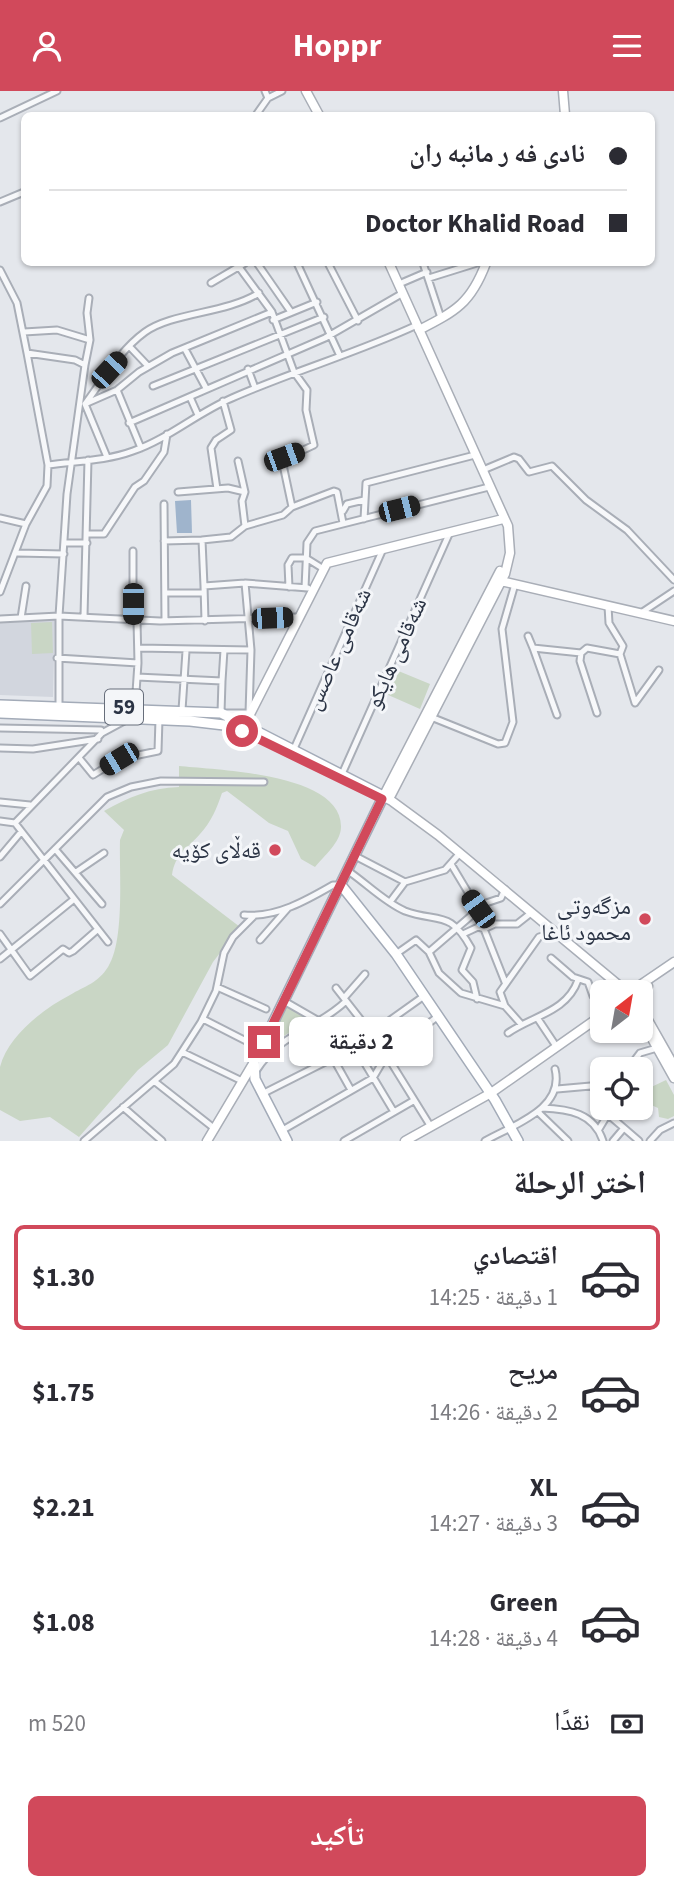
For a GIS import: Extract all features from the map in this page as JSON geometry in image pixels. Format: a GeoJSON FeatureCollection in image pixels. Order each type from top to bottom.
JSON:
{"type":"FeatureCollection","features":[{"type":"Feature","properties":{"kind":"main road","name":"59"},"geometry":{"type":"LineString","coordinates":[[0,705],[221,713],[243,729],[385,798]]}},
{"type":"Feature","properties":{"kind":"main road","name":"59"},"geometry":{"type":"LineString","coordinates":[[0,713],[159,719],[220,724],[243,729],[342,774],[385,798]]}},
{"type":"Feature","properties":{"kind":"main road"},"geometry":{"type":"LineString","coordinates":[[220,724],[221,713]]}},
{"type":"Feature","properties":{"kind":"main road"},"geometry":{"type":"LineString","coordinates":[[343,886],[385,798]]}},
{"type":"Feature","properties":{"kind":"main road"},"geometry":{"type":"LineString","coordinates":[[284,1138],[262,1094],[254,1073],[254,1062],[385,798]]}},
{"type":"Feature","properties":{"kind":"main road"},"geometry":{"type":"LineString","coordinates":[[343,886],[396,954],[491,1093],[518,1141]]}},
{"type":"Feature","properties":{"kind":"street"},"geometry":{"type":"LineString","coordinates":[[0,107],[2,117],[57,91]]}},
{"type":"Feature","properties":{"kind":"street"},"geometry":{"type":"LineString","coordinates":[[258,112],[267,94],[282,91]]}},
{"type":"Feature","properties":{"kind":"street"},"geometry":{"type":"LineString","coordinates":[[306,91],[317,112]]}},
{"type":"Feature","properties":{"kind":"street"},"geometry":{"type":"LineString","coordinates":[[563,91],[565,112]]}},
{"type":"Feature","properties":{"kind":"street"},"geometry":{"type":"LineString","coordinates":[[0,202],[21,193]]}},
{"type":"Feature","properties":{"kind":"street"},"geometry":{"type":"LineString","coordinates":[[211,283],[240,266]]}},
{"type":"Feature","properties":{"kind":"street"},"geometry":{"type":"LineString","coordinates":[[243,266],[272,312],[278,335],[294,372],[307,390],[306,410],[314,445],[282,460],[292,507]]}},
{"type":"Feature","properties":{"kind":"street"},"geometry":{"type":"LineString","coordinates":[[259,266],[292,312]]}},
{"type":"Feature","properties":{"kind":"street"},"geometry":{"type":"LineString","coordinates":[[299,266],[340,356]]}},
{"type":"Feature","properties":{"kind":"street"},"geometry":{"type":"LineString","coordinates":[[330,266],[358,321]]}},
{"type":"Feature","properties":{"kind":"street"},"geometry":{"type":"LineString","coordinates":[[390,266],[504,520],[507,549],[502,629],[513,722],[505,743],[498,744],[431,717]]}},
{"type":"Feature","properties":{"kind":"street"},"geometry":{"type":"LineString","coordinates":[[424,266],[441,319]]}},
{"type":"Feature","properties":{"kind":"street"},"geometry":{"type":"LineString","coordinates":[[399,284],[465,266]]}},
{"type":"Feature","properties":{"kind":"street"},"geometry":{"type":"LineString","coordinates":[[478,266],[482,276]]}},
{"type":"Feature","properties":{"kind":"street"},"geometry":{"type":"LineString","coordinates":[[48,465],[107,457],[141,448],[223,401],[294,372],[441,319],[459,309],[469,298],[485,266]]}},
{"type":"Feature","properties":{"kind":"street"},"geometry":{"type":"LineString","coordinates":[[0,270],[14,296],[24,332],[48,465],[45,493],[26,524],[0,592]]}},
{"type":"Feature","properties":{"kind":"street"},"geometry":{"type":"LineString","coordinates":[[82,405],[98,381],[145,332],[232,306],[259,293]]}},
{"type":"Feature","properties":{"kind":"street"},"geometry":{"type":"LineString","coordinates":[[129,423],[331,335],[403,293]]}},
{"type":"Feature","properties":{"kind":"street"},"geometry":{"type":"LineString","coordinates":[[58,705],[59,615],[70,462],[82,405],[90,340],[87,313],[89,298]]}},
{"type":"Feature","properties":{"kind":"street"},"geometry":{"type":"LineString","coordinates":[[273,320],[317,302]]}},
{"type":"Feature","properties":{"kind":"street"},"geometry":{"type":"LineString","coordinates":[[82,405],[117,390],[148,366],[272,312]]}},
{"type":"Feature","properties":{"kind":"street"},"geometry":{"type":"LineString","coordinates":[[153,386],[324,317]]}},
{"type":"Feature","properties":{"kind":"street"},"geometry":{"type":"LineString","coordinates":[[24,332],[57,330],[90,340]]}},
{"type":"Feature","properties":{"kind":"street"},"geometry":{"type":"LineString","coordinates":[[130,347],[148,366]]}},
{"type":"Feature","properties":{"kind":"street"},"geometry":{"type":"LineString","coordinates":[[185,349],[206,388]]}},
{"type":"Feature","properties":{"kind":"street"},"geometry":{"type":"LineString","coordinates":[[27,353],[75,359],[85,365]]}},
{"type":"Feature","properties":{"kind":"street"},"geometry":{"type":"LineString","coordinates":[[248,369],[255,388]]}},
{"type":"Feature","properties":{"kind":"street"},"geometry":{"type":"LineString","coordinates":[[117,390],[141,448]]}},
{"type":"Feature","properties":{"kind":"street"},"geometry":{"type":"LineString","coordinates":[[190,397],[198,415]]}},
{"type":"Feature","properties":{"kind":"street"},"geometry":{"type":"LineString","coordinates":[[217,489],[211,448],[216,440],[231,430],[223,401]]}},
{"type":"Feature","properties":{"kind":"street"},"geometry":{"type":"LineString","coordinates":[[82,405],[107,457]]}},
{"type":"Feature","properties":{"kind":"street"},"geometry":{"type":"LineString","coordinates":[[88,534],[104,534],[135,487],[144,481],[164,452],[167,435]]}},
{"type":"Feature","properties":{"kind":"street"},"geometry":{"type":"LineString","coordinates":[[364,519],[366,483],[475,455]]}},
{"type":"Feature","properties":{"kind":"street"},"geometry":{"type":"LineString","coordinates":[[482,470],[514,457],[529,473],[552,466],[586,500],[627,530],[674,580]]}},
{"type":"Feature","properties":{"kind":"street"},"geometry":{"type":"LineString","coordinates":[[84,616],[88,460]]}},
{"type":"Feature","properties":{"kind":"street"},"geometry":{"type":"LineString","coordinates":[[238,461],[245,492],[242,501],[245,526]]}},
{"type":"Feature","properties":{"kind":"street"},"geometry":{"type":"LineString","coordinates":[[308,588],[307,543],[314,531],[489,487]]}},
{"type":"Feature","properties":{"kind":"street"},"geometry":{"type":"LineString","coordinates":[[178,492],[217,489],[245,492]]}},
{"type":"Feature","properties":{"kind":"street"},"geometry":{"type":"LineString","coordinates":[[164,541],[231,537],[245,526],[283,515],[292,507],[334,491],[337,492],[344,523]]}},
{"type":"Feature","properties":{"kind":"street"},"geometry":{"type":"LineString","coordinates":[[343,512],[347,504],[363,500]]}},
{"type":"Feature","properties":{"kind":"street"},"geometry":{"type":"LineString","coordinates":[[164,504],[166,621]]}},
{"type":"Feature","properties":{"kind":"street"},"geometry":{"type":"LineString","coordinates":[[0,518],[26,524]]}},
{"type":"Feature","properties":{"kind":"street"},"geometry":{"type":"LineString","coordinates":[[243,729],[297,617],[308,588],[322,568],[332,560],[504,520]]}},
{"type":"Feature","properties":{"kind":"street","name":"شه‌قامی هایكو"},"geometry":{"type":"LineString","coordinates":[[342,774],[450,532]]}},
{"type":"Feature","properties":{"kind":"street"},"geometry":{"type":"LineString","coordinates":[[202,540],[205,621]]}},
{"type":"Feature","properties":{"kind":"street"},"geometry":{"type":"LineString","coordinates":[[65,543],[87,543]]}},
{"type":"Feature","properties":{"kind":"street","name":"شه‌قامی عاصس"},"geometry":{"type":"LineString","coordinates":[[293,751],[383,548]]}},
{"type":"Feature","properties":{"kind":"street"},"geometry":{"type":"LineString","coordinates":[[133,551],[138,648],[135,708]]}},
{"type":"Feature","properties":{"kind":"street"},"geometry":{"type":"LineString","coordinates":[[17,553],[64,554]]}},
{"type":"Feature","properties":{"kind":"street"},"geometry":{"type":"LineString","coordinates":[[289,587],[289,561],[297,557],[306,558],[322,568]]}},
{"type":"Feature","properties":{"kind":"street"},"geometry":{"type":"LineString","coordinates":[[504,581],[674,621]]}},
{"type":"Feature","properties":{"kind":"street"},"geometry":{"type":"LineString","coordinates":[[385,798],[504,581]]}},
{"type":"Feature","properties":{"kind":"street"},"geometry":{"type":"LineString","coordinates":[[385,798],[504,581]]}},
{"type":"Feature","properties":{"kind":"street"},"geometry":{"type":"LineString","coordinates":[[204,586],[245,583],[308,588]]}},
{"type":"Feature","properties":{"kind":"street"},"geometry":{"type":"LineString","coordinates":[[245,583],[251,650],[249,713]]}},
{"type":"Feature","properties":{"kind":"street"},"geometry":{"type":"LineString","coordinates":[[21,618],[26,586]]}},
{"type":"Feature","properties":{"kind":"street"},"geometry":{"type":"LineString","coordinates":[[641,613],[674,591]]}},
{"type":"Feature","properties":{"kind":"street"},"geometry":{"type":"LineString","coordinates":[[165,593],[204,593]]}},
{"type":"Feature","properties":{"kind":"street"},"geometry":{"type":"LineString","coordinates":[[608,605],[609,623],[623,646],[620,654],[635,703],[659,670]]}},
{"type":"Feature","properties":{"kind":"street"},"geometry":{"type":"LineString","coordinates":[[0,619],[59,615],[166,621],[297,617]]}},
{"type":"Feature","properties":{"kind":"street"},"geometry":{"type":"LineString","coordinates":[[528,636],[556,715]]}},
{"type":"Feature","properties":{"kind":"street"},"geometry":{"type":"LineString","coordinates":[[138,648],[186,651],[251,650]]}},
{"type":"Feature","properties":{"kind":"street"},"geometry":{"type":"LineString","coordinates":[[533,648],[581,653]]}},
{"type":"Feature","properties":{"kind":"street"},"geometry":{"type":"LineString","coordinates":[[597,713],[580,661],[581,653],[587,648],[620,654]]}},
{"type":"Feature","properties":{"kind":"street"},"geometry":{"type":"LineString","coordinates":[[223,650],[221,713],[249,713]]}},
{"type":"Feature","properties":{"kind":"street"},"geometry":{"type":"LineString","coordinates":[[182,711],[186,651]]}},
{"type":"Feature","properties":{"kind":"street"},"geometry":{"type":"LineString","coordinates":[[57,658],[138,663]]}},
{"type":"Feature","properties":{"kind":"street"},"geometry":{"type":"LineString","coordinates":[[137,677],[222,681]]}},
{"type":"Feature","properties":{"kind":"street"},"geometry":{"type":"LineString","coordinates":[[15,823],[30,805],[80,759],[101,734],[99,716]]}},
{"type":"Feature","properties":{"kind":"street"},"geometry":{"type":"LineString","coordinates":[[0,748],[33,749],[101,734],[132,718]]}},
{"type":"Feature","properties":{"kind":"street"},"geometry":{"type":"LineString","coordinates":[[80,759],[93,775],[119,759],[158,751],[159,719]]}},
{"type":"Feature","properties":{"kind":"street"},"geometry":{"type":"LineString","coordinates":[[0,728],[101,734]]}},
{"type":"Feature","properties":{"kind":"street"},"geometry":{"type":"LineString","coordinates":[[0,904],[107,797],[131,787],[175,780],[264,782]]}},
{"type":"Feature","properties":{"kind":"street"},"geometry":{"type":"LineString","coordinates":[[385,798],[460,853],[613,980]]}},
{"type":"Feature","properties":{"kind":"street"},"geometry":{"type":"LineString","coordinates":[[0,802],[30,805]]}},
{"type":"Feature","properties":{"kind":"street"},"geometry":{"type":"LineString","coordinates":[[0,821],[15,823],[108,942]]}},
{"type":"Feature","properties":{"kind":"street"},"geometry":{"type":"LineString","coordinates":[[0,857],[21,832]]}},
{"type":"Feature","properties":{"kind":"street"},"geometry":{"type":"LineString","coordinates":[[55,849],[102,904]]}},
{"type":"Feature","properties":{"kind":"street"},"geometry":{"type":"LineString","coordinates":[[76,872],[104,853]]}},
{"type":"Feature","properties":{"kind":"street"},"geometry":{"type":"LineString","coordinates":[[390,901],[405,882],[433,874],[451,865],[460,853]]}},
{"type":"Feature","properties":{"kind":"street"},"geometry":{"type":"LineString","coordinates":[[359,857],[405,882]]}},
{"type":"Feature","properties":{"kind":"street"},"geometry":{"type":"LineString","coordinates":[[451,865],[478,909]]}},
{"type":"Feature","properties":{"kind":"street"},"geometry":{"type":"LineString","coordinates":[[351,873],[407,912],[443,918],[457,927],[471,948],[462,970],[473,982],[477,999]]}},
{"type":"Feature","properties":{"kind":"street"},"geometry":{"type":"LineString","coordinates":[[244,915],[254,916],[289,908],[333,885],[343,886]]}},
{"type":"Feature","properties":{"kind":"street"},"geometry":{"type":"LineString","coordinates":[[429,952],[478,909],[501,898],[505,889]]}},
{"type":"Feature","properties":{"kind":"street"},"geometry":{"type":"LineString","coordinates":[[0,959],[73,900]]}},
{"type":"Feature","properties":{"kind":"street"},"geometry":{"type":"LineString","coordinates":[[260,940],[289,908]]}},
{"type":"Feature","properties":{"kind":"street"},"geometry":{"type":"LineString","coordinates":[[463,934],[478,927],[484,929],[495,924],[517,924],[531,913]]}},
{"type":"Feature","properties":{"kind":"street"},"geometry":{"type":"LineString","coordinates":[[83,1141],[154,1081],[183,1052],[203,1019],[217,986],[223,953],[233,937],[254,916]]}},
{"type":"Feature","properties":{"kind":"street"},"geometry":{"type":"LineString","coordinates":[[484,929],[505,982]]}},
{"type":"Feature","properties":{"kind":"street"},"geometry":{"type":"LineString","coordinates":[[0,934],[30,976],[63,949],[69,953],[73,951],[97,930]]}},
{"type":"Feature","properties":{"kind":"street"},"geometry":{"type":"LineString","coordinates":[[521,1024],[505,1006],[500,992],[539,937],[553,933]]}},
{"type":"Feature","properties":{"kind":"street"},"geometry":{"type":"LineString","coordinates":[[396,954],[416,940],[429,952],[439,973],[461,993],[505,1006]]}},
{"type":"Feature","properties":{"kind":"street"},"geometry":{"type":"LineString","coordinates":[[551,958],[579,980],[590,985]]}},
{"type":"Feature","properties":{"kind":"street"},"geometry":{"type":"LineString","coordinates":[[648,980],[674,965]]}},
{"type":"Feature","properties":{"kind":"street"},"geometry":{"type":"LineString","coordinates":[[653,982],[674,965]]}},
{"type":"Feature","properties":{"kind":"street"},"geometry":{"type":"LineString","coordinates":[[254,1073],[274,1046],[317,1020],[328,1018],[365,974]]}},
{"type":"Feature","properties":{"kind":"street"},"geometry":{"type":"LineString","coordinates":[[508,1033],[521,1024],[538,1019],[573,992],[579,980]]}},
{"type":"Feature","properties":{"kind":"street"},"geometry":{"type":"LineString","coordinates":[[217,986],[266,1009]]}},
{"type":"Feature","properties":{"kind":"street"},"geometry":{"type":"LineString","coordinates":[[336,988],[373,1033],[431,1127]]}},
{"type":"Feature","properties":{"kind":"street"},"geometry":{"type":"LineString","coordinates":[[373,1033],[424,996]]}},
{"type":"Feature","properties":{"kind":"street"},"geometry":{"type":"LineString","coordinates":[[284,1001],[317,1020],[342,1054]]}},
{"type":"Feature","properties":{"kind":"street"},"geometry":{"type":"LineString","coordinates":[[284,1138],[351,1090],[373,1078],[386,1056],[437,1017]]}},
{"type":"Feature","properties":{"kind":"street"},"geometry":{"type":"LineString","coordinates":[[328,1018],[355,1047],[394,1112]]}},
{"type":"Feature","properties":{"kind":"street"},"geometry":{"type":"LineString","coordinates":[[203,1019],[250,1043]]}},
{"type":"Feature","properties":{"kind":"street"},"geometry":{"type":"LineString","coordinates":[[538,1019],[556,1046]]}},
{"type":"Feature","properties":{"kind":"street"},"geometry":{"type":"LineString","coordinates":[[405,1141],[491,1093],[590,1023]]}},
{"type":"Feature","properties":{"kind":"street"},"geometry":{"type":"LineString","coordinates":[[653,1031],[674,1066]]}},
{"type":"Feature","properties":{"kind":"street"},"geometry":{"type":"LineString","coordinates":[[653,1039],[674,1078]]}},
{"type":"Feature","properties":{"kind":"street"},"geometry":{"type":"LineString","coordinates":[[262,1094],[355,1047]]}},
{"type":"Feature","properties":{"kind":"street"},"geometry":{"type":"LineString","coordinates":[[637,1057],[640,1053],[657,1048]]}},
{"type":"Feature","properties":{"kind":"street"},"geometry":{"type":"LineString","coordinates":[[183,1052],[242,1081]]}},
{"type":"Feature","properties":{"kind":"street"},"geometry":{"type":"LineString","coordinates":[[332,1058],[351,1090]]}},
{"type":"Feature","properties":{"kind":"street"},"geometry":{"type":"LineString","coordinates":[[207,1141],[254,1062]]}},
{"type":"Feature","properties":{"kind":"street"},"geometry":{"type":"LineString","coordinates":[[485,1141],[540,1110],[556,1089],[555,1069]]}},
{"type":"Feature","properties":{"kind":"street"},"geometry":{"type":"LineString","coordinates":[[154,1081],[215,1129]]}},
{"type":"Feature","properties":{"kind":"street"},"geometry":{"type":"LineString","coordinates":[[556,1089],[590,1087]]}},
{"type":"Feature","properties":{"kind":"street"},"geometry":{"type":"LineString","coordinates":[[344,1141],[413,1101]]}},
{"type":"Feature","properties":{"kind":"street"},"geometry":{"type":"LineString","coordinates":[[123,1107],[162,1141]]}},
{"type":"Feature","properties":{"kind":"street"},"geometry":{"type":"LineString","coordinates":[[540,1110],[576,1111],[599,1129],[603,1141]]}},
{"type":"Feature","properties":{"kind":"street"},"geometry":{"type":"LineString","coordinates":[[540,1110],[568,1141]]}},
{"type":"Feature","properties":{"kind":"street"},"geometry":{"type":"LineString","coordinates":[[599,1129],[604,1120]]}},
{"type":"Feature","properties":{"kind":"street"},"geometry":{"type":"LineString","coordinates":[[615,1120],[639,1141]]}},
{"type":"Feature","properties":{"kind":"street"},"geometry":{"type":"LineString","coordinates":[[650,1141],[660,1130],[674,1123]]}},
{"type":"Feature","properties":{"kind":"street"},"geometry":{"type":"LineString","coordinates":[[613,1141],[624,1128]]}},
{"type":"Feature","properties":{"kind":"street"},"geometry":{"type":"LineString","coordinates":[[89,1134],[96,1141]]}},
{"type":"Feature","properties":{"kind":"shaded area"},"geometry":{"type":"Polygon","coordinates":[[[55,618],[53,697],[0,695],[0,622],[55,618]]]}},
{"type":"Feature","properties":{"kind":"green space"},"geometry":{"type":"Polygon","coordinates":[[[52,622],[53,653],[32,654],[31,623],[52,622]]]}},
{"type":"Feature","properties":{"kind":"green space"},"geometry":{"type":"Polygon","coordinates":[[[396,670],[430,684],[420,709],[386,694],[396,670]]]}},
{"type":"Feature","properties":{"kind":"green space"},"geometry":{"type":"Polygon","coordinates":[[[179,766],[247,773],[300,785],[321,795],[336,809],[341,827],[338,838],[315,867],[301,859],[288,831],[269,823],[227,791],[222,793],[210,820],[179,857],[172,875],[240,927],[213,962],[168,1045],[138,1070],[79,1137],[50,1117],[20,1121],[0,1110],[0,1067],[4,1056],[19,1034],[38,1016],[100,977],[113,955],[119,924],[120,840],[124,830],[104,811],[140,794],[179,787],[179,766]]]}},
{"type":"Feature","properties":{"kind":"green space"},"geometry":{"type":"Polygon","coordinates":[[[284,1005],[308,1020],[272,1044],[258,1063],[284,1005]]]}},
{"type":"Feature","properties":{"kind":"green space"},"geometry":{"type":"Polygon","coordinates":[[[666,1080],[674,1095],[674,1116],[668,1119],[659,1117],[658,1108],[653,1106],[653,1086],[666,1080]]]}},
{"type":"Feature","properties":{"kind":"water"},"geometry":{"type":"Polygon","coordinates":[[[191,500],[192,533],[177,533],[175,501],[191,500]]]}},
{"type":"Feature","properties":{"kind":"place","name":"قەڵای کۆیە"},"geometry":{"type":"Point","coordinates":[275,850]}},
{"type":"Feature","properties":{"kind":"place","name":"مزگه‌وتی محمود ئاغا"},"geometry":{"type":"Point","coordinates":[645,919]}},
{"type":"Feature","properties":{"kind":"route"},"geometry":{"type":"LineString","coordinates":[[242,731],[382,799],[264,1042]]}}]}
